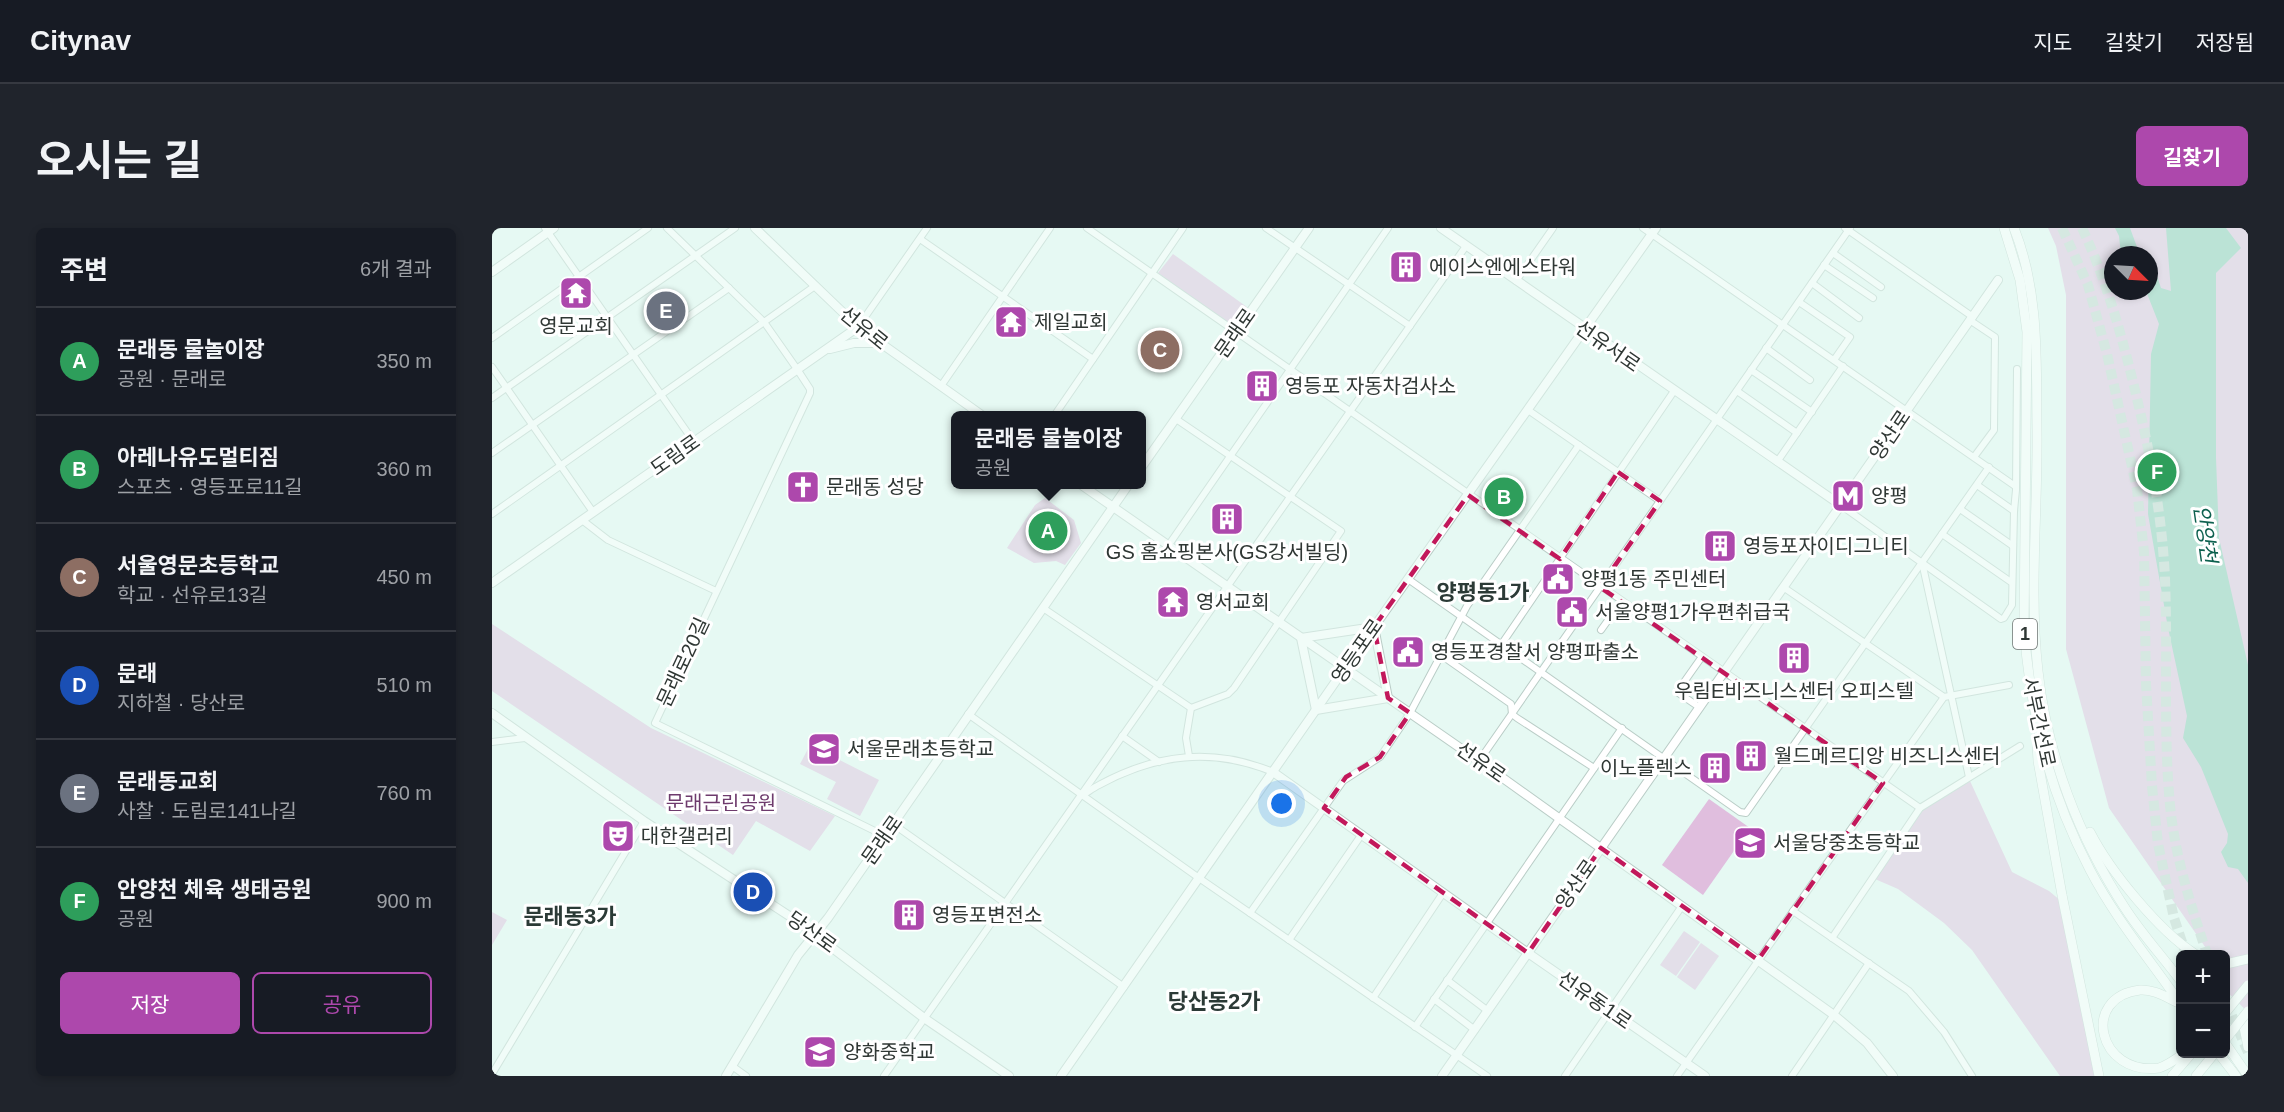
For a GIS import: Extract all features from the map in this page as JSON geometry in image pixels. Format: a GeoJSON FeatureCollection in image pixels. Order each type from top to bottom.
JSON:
{"type":"FeatureCollection","features":[{"type":"Feature","properties":{"kind":"main road","name":"선유로"},"geometry":{"type":"LineString","coordinates":[[755,228],[858,327],[976,411]]}},
{"type":"Feature","properties":{"kind":"main road","name":"문래로"},"geometry":{"type":"LineString","coordinates":[[1146,461],[1309,228]]}},
{"type":"Feature","properties":{"kind":"main road","name":"선유서로"},"geometry":{"type":"LineString","coordinates":[[1441,228],[1842,506]]}},
{"type":"Feature","properties":{"kind":"main road","name":"서부간선로"},"geometry":{"type":"LineString","coordinates":[[2004,228],[2020,280],[2027,332],[2024,629],[2035,721],[2050,778],[2068,824],[2091,872],[2116,913],[2176,997]]}},
{"type":"Feature","properties":{"kind":"main road","name":"서부간선로"},"geometry":{"type":"LineString","coordinates":[[2014,228],[2029,274],[2036,327],[2038,458],[2035,555],[2038,671],[2046,719],[2076,817],[2099,865],[2125,909],[2176,974]]}},
{"type":"Feature","properties":{"kind":"main road"},"geometry":{"type":"LineString","coordinates":[[492,272],[549,229]]}},
{"type":"Feature","properties":{"kind":"main road","name":"영등포로"},"geometry":{"type":"LineString","coordinates":[[1061,1076],[1345,668],[1654,231]]}},
{"type":"Feature","properties":{"kind":"main road","name":"양산로"},"geometry":{"type":"LineString","coordinates":[[1442,1076],[1998,280]]}},
{"type":"Feature","properties":{"kind":"main road","name":"도림로"},"geometry":{"type":"LineString","coordinates":[[492,583],[858,327]]}},
{"type":"Feature","properties":{"kind":"main road"},"geometry":{"type":"LineString","coordinates":[[824,351],[854,343],[880,343]]}},
{"type":"Feature","properties":{"kind":"main road","name":"선유로"},"geometry":{"type":"LineString","coordinates":[[1087,489],[1479,761],[1834,1015],[1867,1043],[1893,1076]]}},
{"type":"Feature","properties":{"kind":"main road","name":"문래로"},"geometry":{"type":"LineString","coordinates":[[726,1076],[798,955],[885,836],[1126,489]]}},
{"type":"Feature","properties":{"kind":"main road"},"geometry":{"type":"LineString","coordinates":[[1374,627],[1388,698],[1316,710],[1301,638],[1374,627]]}},
{"type":"Feature","properties":{"kind":"main road","name":"당산로"},"geometry":{"type":"LineString","coordinates":[[492,713],[644,821],[815,934],[924,1018],[1009,1076]]}},
{"type":"Feature","properties":{"kind":"main road"},"geometry":{"type":"LineString","coordinates":[[2035,721],[2038,761],[2099,1076]]}},
{"type":"Feature","properties":{"kind":"main road","name":"선유동1로"},"geometry":{"type":"LineString","coordinates":[[1273,772],[1705,1076]]}},
{"type":"Feature","properties":{"kind":"main road"},"geometry":{"type":"LineString","coordinates":[[2065,784],[2092,837],[2123,882],[2180,945],[2188,950]]}},
{"type":"Feature","properties":{"kind":"main road"},"geometry":{"type":"LineString","coordinates":[[2230,963],[2248,959]]}},
{"type":"Feature","properties":{"kind":"main road"},"geometry":{"type":"LineString","coordinates":[[2230,1007],[2248,985]]}},
{"type":"Feature","properties":{"kind":"main road"},"geometry":{"type":"LineString","coordinates":[[2176,1002],[2159,993],[2141,990],[2122,995],[2111,1006],[2104,1020],[2103,1039],[2107,1052],[2127,1067],[2145,1071],[2160,1068],[2176,1058]]}},
{"type":"Feature","properties":{"kind":"main road"},"geometry":{"type":"LineString","coordinates":[[2230,1034],[2246,1014]]}},
{"type":"Feature","properties":{"kind":"main road"},"geometry":{"type":"LineString","coordinates":[[2246,1014],[2244,1027],[2248,1047]]}},
{"type":"Feature","properties":{"kind":"main road"},"geometry":{"type":"LineString","coordinates":[[2230,1051],[2244,1075]]}},
{"type":"Feature","properties":{"kind":"main road"},"geometry":{"type":"LineString","coordinates":[[2172,1076],[2187,1058]]}},
{"type":"Feature","properties":{"kind":"main road"},"geometry":{"type":"LineString","coordinates":[[2196,1076],[2210,1058]]}},
{"type":"Feature","properties":{"kind":"main road"},"geometry":{"type":"LineString","coordinates":[[2225,1058],[2244,1075]]}},
{"type":"Feature","properties":{"kind":"street"},"geometry":{"type":"LineString","coordinates":[[492,339],[648,228]]}},
{"type":"Feature","properties":{"kind":"street"},"geometry":{"type":"LineString","coordinates":[[667,228],[764,322],[797,369]]}},
{"type":"Feature","properties":{"kind":"street"},"geometry":{"type":"LineString","coordinates":[[492,398],[735,228]]}},
{"type":"Feature","properties":{"kind":"street"},"geometry":{"type":"LineString","coordinates":[[858,327],[927,228]]}},
{"type":"Feature","properties":{"kind":"street"},"geometry":{"type":"LineString","coordinates":[[941,386],[1050,228]]}},
{"type":"Feature","properties":{"kind":"street"},"geometry":{"type":"LineString","coordinates":[[1087,228],[1701,658],[1920,808]]}},
{"type":"Feature","properties":{"kind":"street"},"geometry":{"type":"LineString","coordinates":[[1057,411],[1183,228]]}},
{"type":"Feature","properties":{"kind":"street"},"geometry":{"type":"LineString","coordinates":[[1266,228],[1410,326]]}},
{"type":"Feature","properties":{"kind":"street"},"geometry":{"type":"LineString","coordinates":[[1168,546],[1347,284],[1388,228]]}},
{"type":"Feature","properties":{"kind":"street"},"geometry":{"type":"LineString","coordinates":[[1516,281],[1553,228]]}},
{"type":"Feature","properties":{"kind":"street"},"geometry":{"type":"LineString","coordinates":[[1643,228],[1654,231],[2015,486]]}},
{"type":"Feature","properties":{"kind":"street"},"geometry":{"type":"LineString","coordinates":[[549,229],[579,277],[694,442]]}},
{"type":"Feature","properties":{"kind":"street"},"geometry":{"type":"LineString","coordinates":[[1479,761],[1848,229],[1995,337],[1994,430],[1974,457]]}},
{"type":"Feature","properties":{"kind":"street"},"geometry":{"type":"LineString","coordinates":[[920,239],[1093,359]]}},
{"type":"Feature","properties":{"kind":"street"},"geometry":{"type":"LineString","coordinates":[[884,1076],[1466,246]]}},
{"type":"Feature","properties":{"kind":"street"},"geometry":{"type":"LineString","coordinates":[[1833,253],[1881,286]]}},
{"type":"Feature","properties":{"kind":"street"},"geometry":{"type":"LineString","coordinates":[[1824,265],[1873,298]]}},
{"type":"Feature","properties":{"kind":"street"},"geometry":{"type":"LineString","coordinates":[[1812,283],[1859,318]]}},
{"type":"Feature","properties":{"kind":"street"},"geometry":{"type":"LineString","coordinates":[[492,514],[815,286]]}},
{"type":"Feature","properties":{"kind":"street"},"geometry":{"type":"LineString","coordinates":[[492,453],[729,288]]}},
{"type":"Feature","properties":{"kind":"street"},"geometry":{"type":"LineString","coordinates":[[1798,302],[1850,338],[1834,360]]}},
{"type":"Feature","properties":{"kind":"street"},"geometry":{"type":"LineString","coordinates":[[1766,348],[1810,380]]}},
{"type":"Feature","properties":{"kind":"street"},"geometry":{"type":"LineString","coordinates":[[1777,462],[1844,366]]}},
{"type":"Feature","properties":{"kind":"street"},"geometry":{"type":"LineString","coordinates":[[492,367],[593,512]]}},
{"type":"Feature","properties":{"kind":"street","name":"문래로20길"},"geometry":{"type":"LineString","coordinates":[[797,369],[810,393],[655,723],[885,836]]}},
{"type":"Feature","properties":{"kind":"street"},"geometry":{"type":"LineString","coordinates":[[2012,582],[2017,369]]}},
{"type":"Feature","properties":{"kind":"street"},"geometry":{"type":"LineString","coordinates":[[1751,370],[1812,411]]}},
{"type":"Feature","properties":{"kind":"street"},"geometry":{"type":"LineString","coordinates":[[1501,645],[1674,391]]}},
{"type":"Feature","properties":{"kind":"street"},"geometry":{"type":"LineString","coordinates":[[1737,391],[1797,432]]}},
{"type":"Feature","properties":{"kind":"street"},"geometry":{"type":"LineString","coordinates":[[1528,410],[1660,501]]}},
{"type":"Feature","properties":{"kind":"street"},"geometry":{"type":"LineString","coordinates":[[1176,419],[1341,531],[1234,688],[1228,694],[1191,708]]}},
{"type":"Feature","properties":{"kind":"street"},"geometry":{"type":"LineString","coordinates":[[1250,913],[1346,777],[1380,757],[1410,713],[1461,617],[1579,445]]}},
{"type":"Feature","properties":{"kind":"street"},"geometry":{"type":"LineString","coordinates":[[1408,579],[1744,813],[1805,730],[1989,467]]}},
{"type":"Feature","properties":{"kind":"street"},"geometry":{"type":"LineString","coordinates":[[1977,485],[2014,511]]}},
{"type":"Feature","properties":{"kind":"street","name":"선유서로"},"geometry":{"type":"LineString","coordinates":[[1842,506],[2001,618],[2004,618],[2012,604],[2012,582]]}},
{"type":"Feature","properties":{"kind":"street"},"geometry":{"type":"LineString","coordinates":[[1960,509],[2013,546]]}},
{"type":"Feature","properties":{"kind":"street"},"geometry":{"type":"LineString","coordinates":[[582,520],[608,540],[716,591]]}},
{"type":"Feature","properties":{"kind":"street"},"geometry":{"type":"LineString","coordinates":[[1942,534],[2012,582]]}},
{"type":"Feature","properties":{"kind":"street"},"geometry":{"type":"LineString","coordinates":[[1922,562],[1948,696],[1969,777]]}},
{"type":"Feature","properties":{"kind":"street"},"geometry":{"type":"LineString","coordinates":[[1783,587],[1865,644],[1948,696],[2009,685]]}},
{"type":"Feature","properties":{"kind":"street"},"geometry":{"type":"LineString","coordinates":[[1601,630],[1621,602]]}},
{"type":"Feature","properties":{"kind":"street"},"geometry":{"type":"LineString","coordinates":[[1043,608],[1191,708]]}},
{"type":"Feature","properties":{"kind":"street"},"geometry":{"type":"LineString","coordinates":[[1441,655],[1511,704],[1512,714],[1594,768]]}},
{"type":"Feature","properties":{"kind":"street"},"geometry":{"type":"LineString","coordinates":[[1699,707],[1677,692],[1701,658]]}},
{"type":"Feature","properties":{"kind":"street"},"geometry":{"type":"LineString","coordinates":[[1677,1076],[1883,783],[1948,696]]}},
{"type":"Feature","properties":{"kind":"street"},"geometry":{"type":"LineString","coordinates":[[1189,756],[1186,738],[1191,708]]}},
{"type":"Feature","properties":{"kind":"street"},"geometry":{"type":"LineString","coordinates":[[968,714],[1199,878],[1487,1076]]}},
{"type":"Feature","properties":{"kind":"street"},"geometry":{"type":"LineString","coordinates":[[1415,1027],[1622,728]]}},
{"type":"Feature","properties":{"kind":"street"},"geometry":{"type":"LineString","coordinates":[[1122,736],[1159,762]]}},
{"type":"Feature","properties":{"kind":"street"},"geometry":{"type":"LineString","coordinates":[[492,742],[525,738]]}},
{"type":"Feature","properties":{"kind":"street"},"geometry":{"type":"LineString","coordinates":[[1832,938],[1920,808],[2020,746]]}},
{"type":"Feature","properties":{"kind":"street"},"geometry":{"type":"LineString","coordinates":[[1081,795],[1134,770],[1189,756],[1249,762],[1273,772]]}},
{"type":"Feature","properties":{"kind":"street"},"geometry":{"type":"LineString","coordinates":[[492,1074],[644,821]]}},
{"type":"Feature","properties":{"kind":"street"},"geometry":{"type":"LineString","coordinates":[[893,824],[1124,987]]}},
{"type":"Feature","properties":{"kind":"street"},"geometry":{"type":"LineString","coordinates":[[1289,940],[1362,834]]}},
{"type":"Feature","properties":{"kind":"street"},"geometry":{"type":"LineString","coordinates":[[1373,998],[1443,893]]}},
{"type":"Feature","properties":{"kind":"street"},"geometry":{"type":"LineString","coordinates":[[1565,1076],[1682,906]]}},
{"type":"Feature","properties":{"kind":"street"},"geometry":{"type":"LineString","coordinates":[[1793,911],[1909,991],[1944,1032],[1972,1076]]}},
{"type":"Feature","properties":{"kind":"street"},"geometry":{"type":"LineString","coordinates":[[1792,1076],[1869,963]]}},
{"type":"Feature","properties":{"kind":"street"},"geometry":{"type":"LineString","coordinates":[[1447,980],[1488,1011]]}},
{"type":"Feature","properties":{"kind":"street"},"geometry":{"type":"LineString","coordinates":[[1434,999],[1475,1030]]}},
{"type":"Feature","properties":{"kind":"street"},"geometry":{"type":"LineString","coordinates":[[732,1066],[746,1076]]}},
{"type":"Feature","properties":{"kind":"highlighted area"},"geometry":{"type":"Polygon","coordinates":[[[1618,472],[1660,501],[1600,587],[1883,783],[1758,960],[1601,848],[1528,953],[1324,808],[1346,777],[1380,757],[1410,713],[1388,698],[1374,627],[1468,495],[1560,559],[1618,472]]]}},
{"type":"Feature","properties":{"kind":"green space"},"geometry":{"type":"Polygon","coordinates":[[[2048,228],[2248,228],[2248,1012],[2230,995],[2230,950],[2207,950],[2109,808],[2066,649],[2066,295],[2056,246],[2048,228]]]}},
{"type":"Feature","properties":{"kind":"green space"},"geometry":{"type":"Polygon","coordinates":[[[1173,254],[1247,307],[1233,327],[1158,273],[1173,254]]]}},
{"type":"Feature","properties":{"kind":"green space"},"geometry":{"type":"Polygon","coordinates":[[[1045,498],[1074,520],[1081,543],[1065,565],[1056,561],[1034,563],[1007,548],[1035,505],[1045,498]]]}},
{"type":"Feature","properties":{"kind":"green space","name":"문래근린공원"},"geometry":{"type":"Polygon","coordinates":[[[492,624],[651,728],[835,816],[810,851],[756,821],[733,855],[492,691],[492,624]]]}},
{"type":"Feature","properties":{"kind":"green space"},"geometry":{"type":"Polygon","coordinates":[[[810,745],[879,780],[860,816],[827,799],[836,782],[800,764],[810,745]]]}},
{"type":"Feature","properties":{"kind":"green space"},"geometry":{"type":"Polygon","coordinates":[[[1970,781],[2012,872],[2049,891],[2061,901],[2097,1076],[2060,1076],[1972,950],[1944,923],[1898,889],[1875,879],[1922,810],[1970,781]]]}},
{"type":"Feature","properties":{"kind":"green space"},"geometry":{"type":"Polygon","coordinates":[[[1709,799],[1750,828],[1703,895],[1662,865],[1709,799]]]}},
{"type":"Feature","properties":{"kind":"green space"},"geometry":{"type":"Polygon","coordinates":[[[492,912],[507,920],[492,945],[492,912]]]}},
{"type":"Feature","properties":{"kind":"green space"},"geometry":{"type":"Polygon","coordinates":[[[1684,931],[1700,942],[1676,976],[1660,965],[1684,931]]]}},
{"type":"Feature","properties":{"kind":"green space"},"geometry":{"type":"Polygon","coordinates":[[[1701,943],[1719,956],[1695,990],[1677,977],[1701,943]]]}},
{"type":"Feature","properties":{"kind":"water"},"geometry":{"type":"Polygon","coordinates":[[[2115,228],[2130,228],[2137,246],[2120,246],[2115,228]]]}},
{"type":"Feature","properties":{"kind":"water","name":"안양천"},"geometry":{"type":"Polygon","coordinates":[[[2166,228],[2226,228],[2241,248],[2216,273],[2216,458],[2219,538],[2248,665],[2248,883],[2238,869],[2228,867],[2221,852],[2227,843],[2228,834],[2201,767],[2183,738],[2187,716],[2168,628],[2148,514],[2151,354],[2159,324],[2150,300],[2158,300],[2158,279],[2161,288],[2171,291],[2166,228]]]}},
{"type":"Feature","properties":{"kind":"tunnel"},"geometry":{"type":"LineString","coordinates":[[2062,228],[2088,285],[2107,354],[2137,489],[2144,552],[2146,684],[2152,786],[2158,844],[2174,918],[2185,950]]}},
{"type":"Feature","properties":{"kind":"tunnel"},"geometry":{"type":"LineString","coordinates":[[2082,228],[2098,265],[2117,323],[2139,406],[2154,480],[2165,579],[2167,749],[2172,824],[2180,862],[2206,950]]}},
{"type":"Feature","properties":{"kind":"tunnel"},"geometry":{"type":"LineString","coordinates":[[2227,1004],[2248,1052]]}},
{"type":"Feature","properties":{"kind":"place","name":"에이스엔에스타워"},"geometry":{"type":"Point","coordinates":[1406,267]}},
{"type":"Feature","properties":{"kind":"place","name":"영문교회"},"geometry":{"type":"Point","coordinates":[576,293]}},
{"type":"Feature","properties":{"kind":"place","name":"문래동교회"},"geometry":{"type":"Point","coordinates":[666,311]}},
{"type":"Feature","properties":{"kind":"place","name":"제일교회"},"geometry":{"type":"Point","coordinates":[1011,322]}},
{"type":"Feature","properties":{"kind":"place","name":"서울영문초등학교"},"geometry":{"type":"Point","coordinates":[1160,350]}},
{"type":"Feature","properties":{"kind":"place","name":"영등포 자동차검사소"},"geometry":{"type":"Point","coordinates":[1262,386]}},
{"type":"Feature","properties":{"kind":"place","name":"안양천 체육 생태공원"},"geometry":{"type":"Point","coordinates":[2157,472]}},
{"type":"Feature","properties":{"kind":"place","name":"문래동 성당"},"geometry":{"type":"Point","coordinates":[803,487]}},
{"type":"Feature","properties":{"kind":"place","name":"양평"},"geometry":{"type":"Point","coordinates":[1848,496]}},
{"type":"Feature","properties":{"kind":"place","name":"아레나유도멀티짐"},"geometry":{"type":"Point","coordinates":[1504,497]}},
{"type":"Feature","properties":{"kind":"place","name":"GS 홈쇼핑본사(GS강서빌딩)"},"geometry":{"type":"Point","coordinates":[1227,519]}},
{"type":"Feature","properties":{"kind":"place","name":"문래동 물놀이장"},"geometry":{"type":"Point","coordinates":[1048,531]}},
{"type":"Feature","properties":{"kind":"place","name":"영등포자이디그니티"},"geometry":{"type":"Point","coordinates":[1720,546]}},
{"type":"Feature","properties":{"kind":"place","name":"양평1동 주민센터"},"geometry":{"type":"Point","coordinates":[1558,579]}},
{"type":"Feature","properties":{"kind":"place","name":"영서교회"},"geometry":{"type":"Point","coordinates":[1173,602]}},
{"type":"Feature","properties":{"kind":"place","name":"서울양평1가우편취급국"},"geometry":{"type":"Point","coordinates":[1572,612]}},
{"type":"Feature","properties":{"kind":"place","name":"영등포경찰서 양평파출소"},"geometry":{"type":"Point","coordinates":[1408,652]}},
{"type":"Feature","properties":{"kind":"place","name":"우림E비즈니스센터 오피스텔"},"geometry":{"type":"Point","coordinates":[1794,658]}},
{"type":"Feature","properties":{"kind":"place","name":"서울문래초등학교"},"geometry":{"type":"Point","coordinates":[824,749]}},
{"type":"Feature","properties":{"kind":"place","name":"월드메르디앙 비즈니스센터"},"geometry":{"type":"Point","coordinates":[1751,756]}},
{"type":"Feature","properties":{"kind":"place","name":"이노플렉스"},"geometry":{"type":"Point","coordinates":[1715,768]}},
{"type":"Feature","properties":{"kind":"place","name":"대한갤러리"},"geometry":{"type":"Point","coordinates":[618,836]}},
{"type":"Feature","properties":{"kind":"place","name":"서울당중초등학교"},"geometry":{"type":"Point","coordinates":[1750,843]}},
{"type":"Feature","properties":{"kind":"place","name":"문래"},"geometry":{"type":"Point","coordinates":[753,892]}},
{"type":"Feature","properties":{"kind":"place","name":"영등포변전소"},"geometry":{"type":"Point","coordinates":[909,915]}},
{"type":"Feature","properties":{"kind":"place","name":"양화중학교"},"geometry":{"type":"Point","coordinates":[820,1052]}},
{"type":"Feature","properties":{"kind":"district","name":"양평동1가"},"geometry":{"type":"Point","coordinates":[1483,592]}},
{"type":"Feature","properties":{"kind":"district","name":"문래동3가"},"geometry":{"type":"Point","coordinates":[570,916]}},
{"type":"Feature","properties":{"kind":"district","name":"당산동2가"},"geometry":{"type":"Point","coordinates":[1214,1001]}}]}
